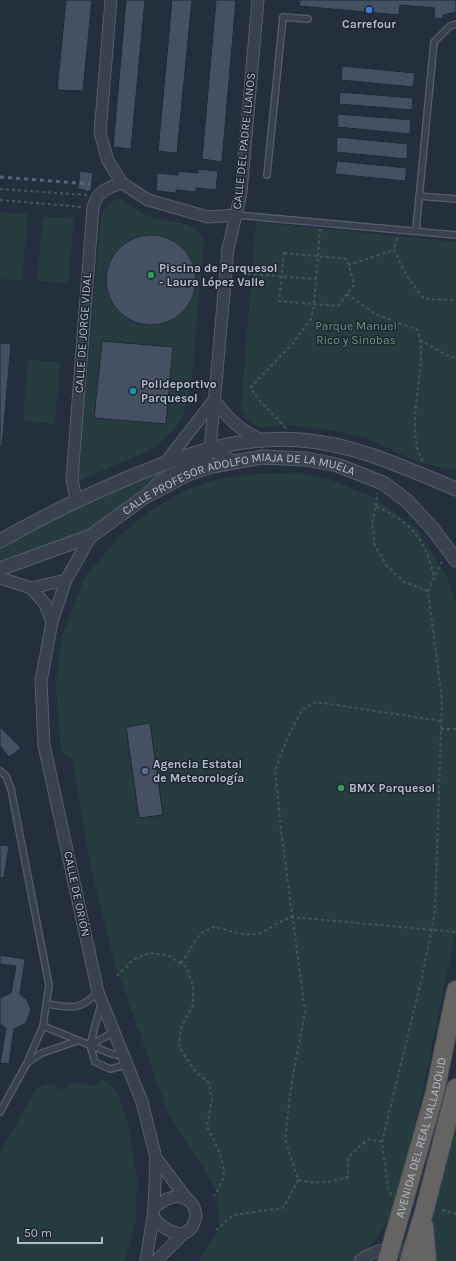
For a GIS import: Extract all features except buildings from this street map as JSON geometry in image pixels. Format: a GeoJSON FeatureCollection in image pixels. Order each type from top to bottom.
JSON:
{"type":"FeatureCollection","features":[{"type":"Feature","properties":{"kind":"highway","name":"AVENIDA DEL REAL VALLADOLID"},"geometry":{"type":"LineString","coordinates":[[389,1255],[435,1092],[456,990]]}},
{"type":"Feature","properties":{"kind":"highway","name":"AVENIDA DEL REAL VALLADOLID"},"geometry":{"type":"LineString","coordinates":[[417,1260],[424,1212],[456,1088]]}},
{"type":"Feature","properties":{"kind":"street"},"geometry":{"type":"LineString","coordinates":[[111,0],[100,133],[108,161],[122,183],[148,200],[208,216],[236,215]]}},
{"type":"Feature","properties":{"kind":"street","name":"CALLE DEL PADRE LLANOS"},"geometry":{"type":"LineString","coordinates":[[210,449],[228,250],[241,193],[258,0]]}},
{"type":"Feature","properties":{"kind":"street","name":"CALLE DE JORGE VIDAL"},"geometry":{"type":"LineString","coordinates":[[76,500],[72,479],[93,208],[98,195],[110,186],[122,183]]}},
{"type":"Feature","properties":{"kind":"street"},"geometry":{"type":"LineString","coordinates":[[166,462],[214,400],[230,421],[246,433],[262,440]]}},
{"type":"Feature","properties":{"kind":"street","name":"CALLE PROFESOR ADOLFO MIAJA DE LA MUELA"},"geometry":{"type":"LineString","coordinates":[[0,541],[76,500],[166,462],[240,442],[262,440],[300,440],[358,450],[456,489]]}},
{"type":"Feature","properties":{"kind":"street"},"geometry":{"type":"LineString","coordinates":[[143,498],[163,478],[205,460],[210,449],[233,461]]}},
{"type":"Feature","properties":{"kind":"street","name":"CALLE PROFESOR ADOLFO MIAJA DE LA MUELA"},"geometry":{"type":"LineString","coordinates":[[0,569],[91,536],[143,498],[188,474],[233,461],[262,457],[306,459],[337,465],[383,483],[407,501],[432,528],[456,560]]}},
{"type":"Feature","properties":{"kind":"street","name":"CALLE DE ORIÓN"},"geometry":{"type":"LineString","coordinates":[[91,536],[66,580],[52,622],[41,681],[44,745],[100,996],[142,1102],[156,1158],[154,1212],[146,1261]]}},
{"type":"Feature","properties":{"kind":"street"},"geometry":{"type":"LineString","coordinates":[[0,578],[31,588],[66,580]]}},
{"type":"Feature","properties":{"kind":"street"},"geometry":{"type":"LineString","coordinates":[[31,588],[45,604],[52,622]]}},
{"type":"Feature","properties":{"kind":"street","name":"CALLE DE ORIÓN"},"geometry":{"type":"LineString","coordinates":[[156,1158],[194,1207],[196,1216],[193,1224],[156,1261]]}},
{"type":"Feature","properties":{"kind":"street"},"geometry":{"type":"LineString","coordinates":[[185,1232],[169,1232],[154,1212],[172,1197],[178,1196],[188,1200]]}},
{"type":"Feature","properties":{"kind":"street"},"geometry":{"type":"LineString","coordinates":[[360,1261],[372,1253],[417,1260]]}},
{"type":"Feature","properties":{"kind":"lane"},"geometry":{"type":"LineString","coordinates":[[267,175],[283,17],[308,19]]}},
{"type":"Feature","properties":{"kind":"lane"},"geometry":{"type":"LineString","coordinates":[[416,230],[434,42],[450,26],[456,24]]}},
{"type":"Feature","properties":{"kind":"lane"},"geometry":{"type":"LineString","coordinates":[[419,196],[456,199]]}},
{"type":"Feature","properties":{"kind":"lane"},"geometry":{"type":"LineString","coordinates":[[236,215],[416,230],[456,235]]}},
{"type":"Feature","properties":{"kind":"lane"},"geometry":{"type":"LineString","coordinates":[[0,771],[6,776],[11,789],[49,985],[43,1026],[27,1063],[0,1112]]}},
{"type":"Feature","properties":{"kind":"lane"},"geometry":{"type":"LineString","coordinates":[[46,1004],[75,1007],[83,1006],[100,996]]}},
{"type":"Feature","properties":{"kind":"lane"},"geometry":{"type":"LineString","coordinates":[[100,996],[90,1045],[95,1062],[110,1069],[125,1061]]}},
{"type":"Feature","properties":{"kind":"lane"},"geometry":{"type":"LineString","coordinates":[[43,1026],[76,1041],[112,1054],[125,1061]]}},
{"type":"Feature","properties":{"kind":"lane"},"geometry":{"type":"LineString","coordinates":[[90,1045],[114,1032]]}},
{"type":"Feature","properties":{"kind":"lane"},"geometry":{"type":"LineString","coordinates":[[27,1063],[42,1053],[76,1041]]}},
{"type":"Feature","properties":{"kind":"path"},"geometry":{"type":"LineString","coordinates":[[0,189],[85,195]]}},
{"type":"Feature","properties":{"kind":"path"},"geometry":{"type":"LineString","coordinates":[[0,200],[93,208]]}},
{"type":"Feature","properties":{"kind":"path"},"geometry":{"type":"LineString","coordinates":[[400,229],[394,250],[406,275],[424,299],[456,300]]}},
{"type":"Feature","properties":{"kind":"path"},"geometry":{"type":"LineString","coordinates":[[287,429],[260,401],[250,388],[293,343],[311,319],[314,304],[319,238]]}},
{"type":"Feature","properties":{"kind":"path"},"geometry":{"type":"LineString","coordinates":[[348,265],[394,250]]}},
{"type":"Feature","properties":{"kind":"path"},"geometry":{"type":"LineString","coordinates":[[284,253],[347,259],[348,265],[354,285],[338,306],[279,301],[284,253]]}},
{"type":"Feature","properties":{"kind":"path"},"geometry":{"type":"LineString","coordinates":[[248,274],[316,279]]}},
{"type":"Feature","properties":{"kind":"path"},"geometry":{"type":"LineString","coordinates":[[346,294],[375,314],[418,330],[422,353],[415,426],[418,453],[425,466]]}},
{"type":"Feature","properties":{"kind":"path"},"geometry":{"type":"LineString","coordinates":[[420,340],[450,357],[456,357]]}},
{"type":"Feature","properties":{"kind":"path"},"geometry":{"type":"LineString","coordinates":[[377,493],[372,523],[375,546],[387,566],[404,582],[428,591]]}},
{"type":"Feature","properties":{"kind":"path"},"geometry":{"type":"LineString","coordinates":[[376,506],[388,512],[414,532],[431,562],[434,579]]}},
{"type":"Feature","properties":{"kind":"path"},"geometry":{"type":"LineString","coordinates":[[393,1199],[388,1187],[382,1142],[422,977],[435,912],[442,700],[428,591],[442,560]]}},
{"type":"Feature","properties":{"kind":"path"},"geometry":{"type":"LineString","coordinates":[[216,1230],[234,1215],[283,1208],[298,1180],[285,1139],[292,1080],[306,1012],[292,917],[275,770],[288,737],[302,710],[316,702],[441,721]]}},
{"type":"Feature","properties":{"kind":"path"},"geometry":{"type":"LineString","coordinates":[[441,728],[456,729]]}},
{"type":"Feature","properties":{"kind":"path"},"geometry":{"type":"LineString","coordinates":[[181,963],[200,934],[213,927],[248,935],[261,932],[278,922],[292,917],[456,932]]}},
{"type":"Feature","properties":{"kind":"path"},"geometry":{"type":"LineString","coordinates":[[117,976],[134,959],[149,953],[168,955],[186,967],[193,985],[193,1005],[181,1028],[180,1047],[195,1071],[208,1083],[210,1088],[212,1099],[206,1127],[222,1160],[223,1178],[214,1196]]}},
{"type":"Feature","properties":{"kind":"path"},"geometry":{"type":"LineString","coordinates":[[298,1180],[315,1184],[348,1177],[348,1158],[361,1144],[369,1139],[382,1142]]}},
{"type":"Feature","properties":{"kind":"path"},"geometry":{"type":"LineString","coordinates":[[442,1210],[456,1214]]}},
{"type":"Feature","properties":{"kind":"green space"},"geometry":{"type":"Polygon","coordinates":[[[120,198],[132,207],[155,218],[185,224],[197,231],[201,236],[204,244],[191,383],[184,414],[174,430],[158,445],[146,452],[78,481],[101,216],[108,205],[120,198]]]}},
{"type":"Feature","properties":{"kind":"green space"},"geometry":{"type":"Polygon","coordinates":[[[0,212],[28,214],[22,281],[0,279],[0,212]]]}},
{"type":"Feature","properties":{"kind":"green space"},"geometry":{"type":"Polygon","coordinates":[[[43,217],[74,218],[68,283],[37,281],[43,217]]]}},
{"type":"Feature","properties":{"kind":"green space","name":"Parque Manuel Rico y Sinobas"},"geometry":{"type":"Polygon","coordinates":[[[256,222],[456,242],[456,471],[418,462],[365,438],[336,431],[289,425],[261,428],[247,421],[241,407],[256,222]]]}},
{"type":"Feature","properties":{"kind":"green space"},"geometry":{"type":"Polygon","coordinates":[[[28,360],[60,362],[55,424],[23,421],[28,360]]]}},
{"type":"Feature","properties":{"kind":"green space"},"geometry":{"type":"Polygon","coordinates":[[[157,472],[157,477],[123,507],[84,533],[0,561],[0,548],[19,537],[77,507],[157,472]]]}},
{"type":"Feature","properties":{"kind":"green space"},"geometry":{"type":"Polygon","coordinates":[[[263,473],[305,474],[331,480],[373,497],[418,530],[448,579],[456,605],[456,930],[419,1107],[396,1198],[390,1217],[382,1230],[375,1240],[352,1261],[199,1261],[220,1227],[216,1189],[168,1113],[115,964],[93,878],[72,759],[61,752],[56,686],[62,636],[86,575],[123,533],[151,510],[184,491],[217,479],[263,473]]]}},
{"type":"Feature","properties":{"kind":"green space"},"geometry":{"type":"Polygon","coordinates":[[[103,1079],[118,1093],[127,1120],[137,1181],[136,1221],[125,1261],[0,1261],[0,1153],[36,1089],[51,1083],[62,1090],[76,1082],[84,1083],[92,1087],[103,1079]]]}},
{"type":"Feature","properties":{"kind":"green space"},"geometry":{"type":"Polygon","coordinates":[[[456,1109],[456,1261],[434,1261],[429,1217],[456,1109]]]}},
{"type":"Feature","properties":{"kind":"railway"},"geometry":{"type":"LineString","coordinates":[[0,177],[90,184]]}},
{"type":"Feature","properties":{"kind":"place","name":"Carrefour"},"geometry":{"type":"Point","coordinates":[369,10]}},
{"type":"Feature","properties":{"kind":"place","name":"Piscina de Parquesol - Laura López Valle"},"geometry":{"type":"Point","coordinates":[151,275]}},
{"type":"Feature","properties":{"kind":"place","name":"Polideportivo Parquesol"},"geometry":{"type":"Point","coordinates":[133,391]}},
{"type":"Feature","properties":{"kind":"place","name":"Agencia Estatal de Meteorología"},"geometry":{"type":"Point","coordinates":[145,771]}},
{"type":"Feature","properties":{"kind":"place","name":"BMX Parquesol"},"geometry":{"type":"Point","coordinates":[341,788]}}]}
